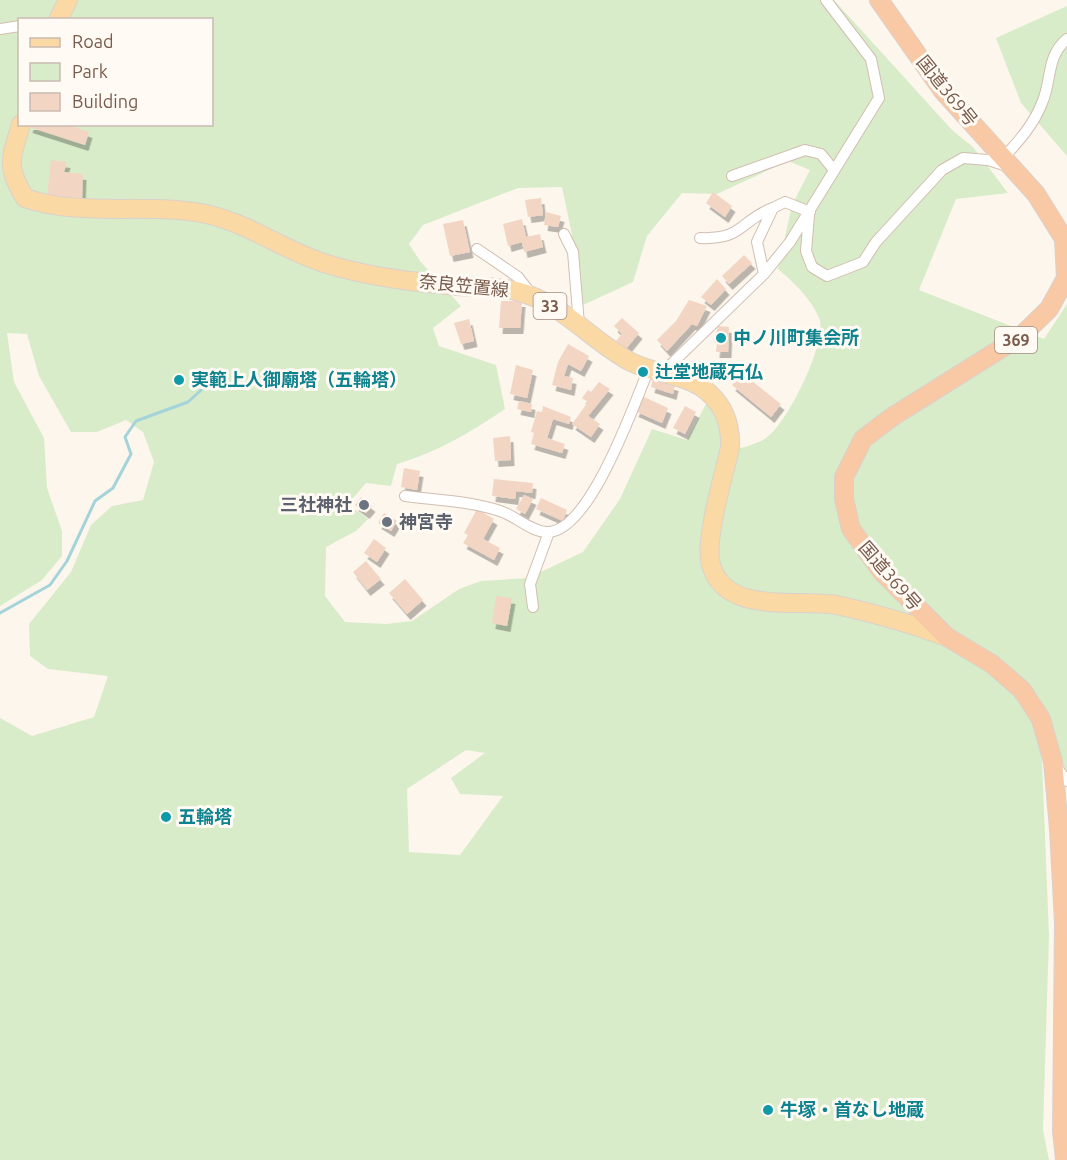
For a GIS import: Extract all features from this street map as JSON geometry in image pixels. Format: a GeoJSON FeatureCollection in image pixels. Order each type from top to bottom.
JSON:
{"type":"FeatureCollection","features":[{"type":"Feature","properties":{"kind":"highway","name":"国道369号"},"geometry":{"type":"LineString","coordinates":[[879,0],[943,90],[1036,194],[1064,239],[1066,278],[1049,309],[1021,336],[892,417],[863,439],[844,477],[844,499],[851,529],[882,572],[947,637],[992,664],[1022,690],[1041,719],[1053,762],[1059,829],[1064,922],[1062,1131],[1065,1160]]}},
{"type":"Feature","properties":{"kind":"main road"},"geometry":{"type":"LineString","coordinates":[[59,18],[68,0]]}},
{"type":"Feature","properties":{"kind":"main road","name":"奈良笠置線"},"geometry":{"type":"LineString","coordinates":[[20,126],[10,161],[12,176],[25,198],[37,202],[203,213],[229,221],[293,252],[328,264],[394,279],[513,290],[532,296],[579,324],[620,356],[655,372],[702,387],[712,396],[727,419],[730,448],[711,541],[710,562],[717,581],[724,587],[753,600],[835,605],[947,637]]}},
{"type":"Feature","properties":{"kind":"street"},"geometry":{"type":"LineString","coordinates":[[405,496],[445,500],[501,511],[539,531],[549,532],[566,524],[586,507],[655,372],[764,274],[810,212],[833,169],[851,146],[879,98],[871,59],[826,0]]}},
{"type":"Feature","properties":{"kind":"street"},"geometry":{"type":"LineString","coordinates":[[0,29],[18,26]]}},
{"type":"Feature","properties":{"kind":"street"},"geometry":{"type":"LineString","coordinates":[[810,212],[806,250],[812,267],[827,276],[863,262],[876,242],[942,170],[963,158],[1007,162],[1043,102],[1052,57],[1067,39]]}},
{"type":"Feature","properties":{"kind":"street"},"geometry":{"type":"LineString","coordinates":[[732,176],[805,150],[821,154],[833,169]]}},
{"type":"Feature","properties":{"kind":"street"},"geometry":{"type":"LineString","coordinates":[[700,238],[715,239],[735,234],[762,212],[785,202],[810,212]]}},
{"type":"Feature","properties":{"kind":"street"},"geometry":{"type":"LineString","coordinates":[[764,274],[757,242],[773,208]]}},
{"type":"Feature","properties":{"kind":"street"},"geometry":{"type":"LineString","coordinates":[[564,234],[573,252],[579,324]]}},
{"type":"Feature","properties":{"kind":"street"},"geometry":{"type":"LineString","coordinates":[[477,249],[518,277],[532,296]]}},
{"type":"Feature","properties":{"kind":"street"},"geometry":{"type":"LineString","coordinates":[[533,607],[530,584],[549,532]]}},
{"type":"Feature","properties":{"kind":"street"},"geometry":{"type":"LineString","coordinates":[[1053,762],[1067,781]]}},
{"type":"Feature","properties":{"kind":"green space"},"geometry":{"type":"Polygon","coordinates":[[[0,0],[834,0],[952,130],[973,147],[1008,193],[956,199],[919,290],[1044,339],[1067,304],[1067,770],[1042,760],[1049,936],[1043,1130],[1049,1160],[0,1160],[0,718],[32,736],[94,717],[108,676],[48,669],[30,656],[29,624],[71,572],[91,525],[112,506],[143,500],[154,462],[143,432],[126,420],[97,432],[71,432],[39,376],[27,334],[7,333],[14,382],[44,438],[47,488],[62,531],[62,556],[42,580],[0,606],[0,0]],[[788,161],[717,194],[682,193],[647,236],[633,282],[583,305],[573,284],[572,235],[562,187],[518,188],[423,225],[409,244],[420,261],[461,306],[433,328],[439,346],[496,365],[505,409],[453,441],[397,464],[391,486],[366,483],[348,504],[368,519],[356,531],[326,547],[325,596],[345,622],[386,624],[412,621],[459,589],[481,581],[528,578],[583,552],[620,499],[652,429],[687,440],[707,402],[721,421],[722,453],[756,443],[766,438],[774,430],[804,382],[818,344],[820,329],[819,318],[807,297],[778,269],[792,205],[810,170],[788,161]],[[466,750],[407,789],[409,852],[460,855],[503,796],[460,794],[451,778],[485,753],[466,750]]]}},
{"type":"Feature","properties":{"kind":"green space"},"geometry":{"type":"Polygon","coordinates":[[[1067,6],[1067,156],[1021,103],[996,38],[1067,6]]]}},
{"type":"Feature","properties":{"kind":"building"},"geometry":{"type":"Polygon","coordinates":[[[71,126],[89,132],[85,145],[29,127],[71,126]]]}},
{"type":"Feature","properties":{"kind":"building"},"geometry":{"type":"Polygon","coordinates":[[[51,160],[67,162],[64,172],[83,174],[82,200],[47,196],[51,160]]]}},
{"type":"Feature","properties":{"kind":"building"},"geometry":{"type":"Polygon","coordinates":[[[713,192],[732,206],[725,217],[706,203],[713,192]]]}},
{"type":"Feature","properties":{"kind":"building"},"geometry":{"type":"Polygon","coordinates":[[[541,198],[543,215],[528,217],[525,200],[541,198]]]}},
{"type":"Feature","properties":{"kind":"building"},"geometry":{"type":"Polygon","coordinates":[[[546,212],[561,216],[558,227],[544,225],[546,212]]]}},
{"type":"Feature","properties":{"kind":"building"},"geometry":{"type":"Polygon","coordinates":[[[522,219],[526,237],[540,234],[543,247],[524,252],[522,242],[508,246],[503,224],[522,219]]]}},
{"type":"Feature","properties":{"kind":"building"},"geometry":{"type":"Polygon","coordinates":[[[463,220],[470,252],[450,256],[443,224],[463,220]]]}},
{"type":"Feature","properties":{"kind":"building"},"geometry":{"type":"Polygon","coordinates":[[[744,255],[752,263],[729,284],[722,276],[744,255]]]}},
{"type":"Feature","properties":{"kind":"building"},"geometry":{"type":"Polygon","coordinates":[[[717,279],[726,289],[711,305],[701,297],[717,279]]]}},
{"type":"Feature","properties":{"kind":"building"},"geometry":{"type":"Polygon","coordinates":[[[689,300],[707,306],[697,326],[692,324],[667,351],[657,340],[676,321],[689,300]]]}},
{"type":"Feature","properties":{"kind":"building"},"geometry":{"type":"Polygon","coordinates":[[[501,301],[522,301],[520,328],[499,328],[501,301]]]}},
{"type":"Feature","properties":{"kind":"building"},"geometry":{"type":"Polygon","coordinates":[[[622,318],[639,333],[625,350],[616,341],[622,334],[614,326],[622,318]]]}},
{"type":"Feature","properties":{"kind":"building"},"geometry":{"type":"Polygon","coordinates":[[[469,319],[474,341],[461,344],[454,323],[469,319]]]}},
{"type":"Feature","properties":{"kind":"building","name":"中ノ川町集会所"},"geometry":{"type":"Polygon","coordinates":[[[718,326],[729,327],[728,352],[716,352],[717,343],[714,342],[718,326]]]}},
{"type":"Feature","properties":{"kind":"building"},"geometry":{"type":"Polygon","coordinates":[[[568,344],[589,356],[581,371],[568,364],[564,376],[573,378],[571,390],[552,385],[558,362],[568,344]]]}},
{"type":"Feature","properties":{"kind":"building"},"geometry":{"type":"Polygon","coordinates":[[[516,365],[533,370],[527,398],[510,394],[516,365]]]}},
{"type":"Feature","properties":{"kind":"building"},"geometry":{"type":"Polygon","coordinates":[[[742,373],[781,404],[771,417],[732,385],[742,373]]]}},
{"type":"Feature","properties":{"kind":"building"},"geometry":{"type":"Polygon","coordinates":[[[653,379],[675,385],[673,394],[651,387],[653,379]]]}},
{"type":"Feature","properties":{"kind":"building"},"geometry":{"type":"Polygon","coordinates":[[[599,382],[610,389],[588,416],[600,424],[591,437],[572,424],[588,402],[582,398],[599,382]]]}},
{"type":"Feature","properties":{"kind":"building"},"geometry":{"type":"Polygon","coordinates":[[[642,396],[668,408],[662,423],[635,411],[642,396]]]}},
{"type":"Feature","properties":{"kind":"building"},"geometry":{"type":"Polygon","coordinates":[[[519,401],[532,404],[531,412],[517,409],[519,401]]]}},
{"type":"Feature","properties":{"kind":"building"},"geometry":{"type":"Polygon","coordinates":[[[543,406],[571,417],[569,424],[553,419],[547,438],[565,444],[562,453],[531,444],[534,433],[531,432],[537,411],[542,412],[543,406]]]}},
{"type":"Feature","properties":{"kind":"building"},"geometry":{"type":"Polygon","coordinates":[[[685,406],[696,412],[685,434],[673,428],[685,406]]]}},
{"type":"Feature","properties":{"kind":"building"},"geometry":{"type":"Polygon","coordinates":[[[510,436],[511,460],[495,461],[493,438],[510,436]]]}},
{"type":"Feature","properties":{"kind":"building"},"geometry":{"type":"Polygon","coordinates":[[[404,468],[420,471],[417,490],[401,487],[404,468]]]}},
{"type":"Feature","properties":{"kind":"building"},"geometry":{"type":"Polygon","coordinates":[[[494,479],[533,483],[532,493],[516,491],[515,499],[492,496],[494,479]]]}},
{"type":"Feature","properties":{"kind":"building"},"geometry":{"type":"Polygon","coordinates":[[[524,495],[533,499],[525,514],[516,509],[524,495]]]}},
{"type":"Feature","properties":{"kind":"building","name":"三社神社"},"geometry":{"type":"Polygon","coordinates":[[[361,497],[372,506],[366,513],[355,505],[361,497]]]}},
{"type":"Feature","properties":{"kind":"building"},"geometry":{"type":"Polygon","coordinates":[[[541,498],[567,510],[563,521],[536,509],[541,498]]]}},
{"type":"Feature","properties":{"kind":"building"},"geometry":{"type":"Polygon","coordinates":[[[477,509],[494,519],[483,539],[500,548],[494,560],[463,543],[468,535],[464,533],[477,509]]]}},
{"type":"Feature","properties":{"kind":"building","name":"神宮寺"},"geometry":{"type":"Polygon","coordinates":[[[384,513],[397,521],[391,531],[378,523],[384,513]]]}},
{"type":"Feature","properties":{"kind":"building"},"geometry":{"type":"Polygon","coordinates":[[[374,539],[386,548],[377,562],[364,553],[374,539]]]}},
{"type":"Feature","properties":{"kind":"building"},"geometry":{"type":"Polygon","coordinates":[[[366,561],[381,579],[367,590],[353,572],[366,561]]]}},
{"type":"Feature","properties":{"kind":"building"},"geometry":{"type":"Polygon","coordinates":[[[405,579],[423,600],[407,614],[389,593],[405,579]]]}},
{"type":"Feature","properties":{"kind":"building"},"geometry":{"type":"Polygon","coordinates":[[[496,596],[512,598],[507,626],[492,623],[496,596]]]}},
{"type":"Feature","properties":{"kind":"waterway"},"geometry":{"type":"LineString","coordinates":[[0,613],[50,585],[67,561],[95,501],[113,488],[131,454],[125,437],[136,421],[188,402],[210,382]]}},
{"type":"Feature","properties":{"kind":"place","name":"中ノ川町集会所"},"geometry":{"type":"Point","coordinates":[721,338]}},
{"type":"Feature","properties":{"kind":"place","name":"辻堂地蔵石仏"},"geometry":{"type":"Point","coordinates":[643,372]}},
{"type":"Feature","properties":{"kind":"place","name":"実範上人御廟塔（五輪塔）"},"geometry":{"type":"Point","coordinates":[179,380]}},
{"type":"Feature","properties":{"kind":"place","name":"三社神社"},"geometry":{"type":"Point","coordinates":[364,505]}},
{"type":"Feature","properties":{"kind":"place","name":"神宮寺"},"geometry":{"type":"Point","coordinates":[387,522]}},
{"type":"Feature","properties":{"kind":"place","name":"五輪塔"},"geometry":{"type":"Point","coordinates":[166,817]}},
{"type":"Feature","properties":{"kind":"place","name":"牛塚・首なし地蔵"},"geometry":{"type":"Point","coordinates":[768,1110]}}]}
